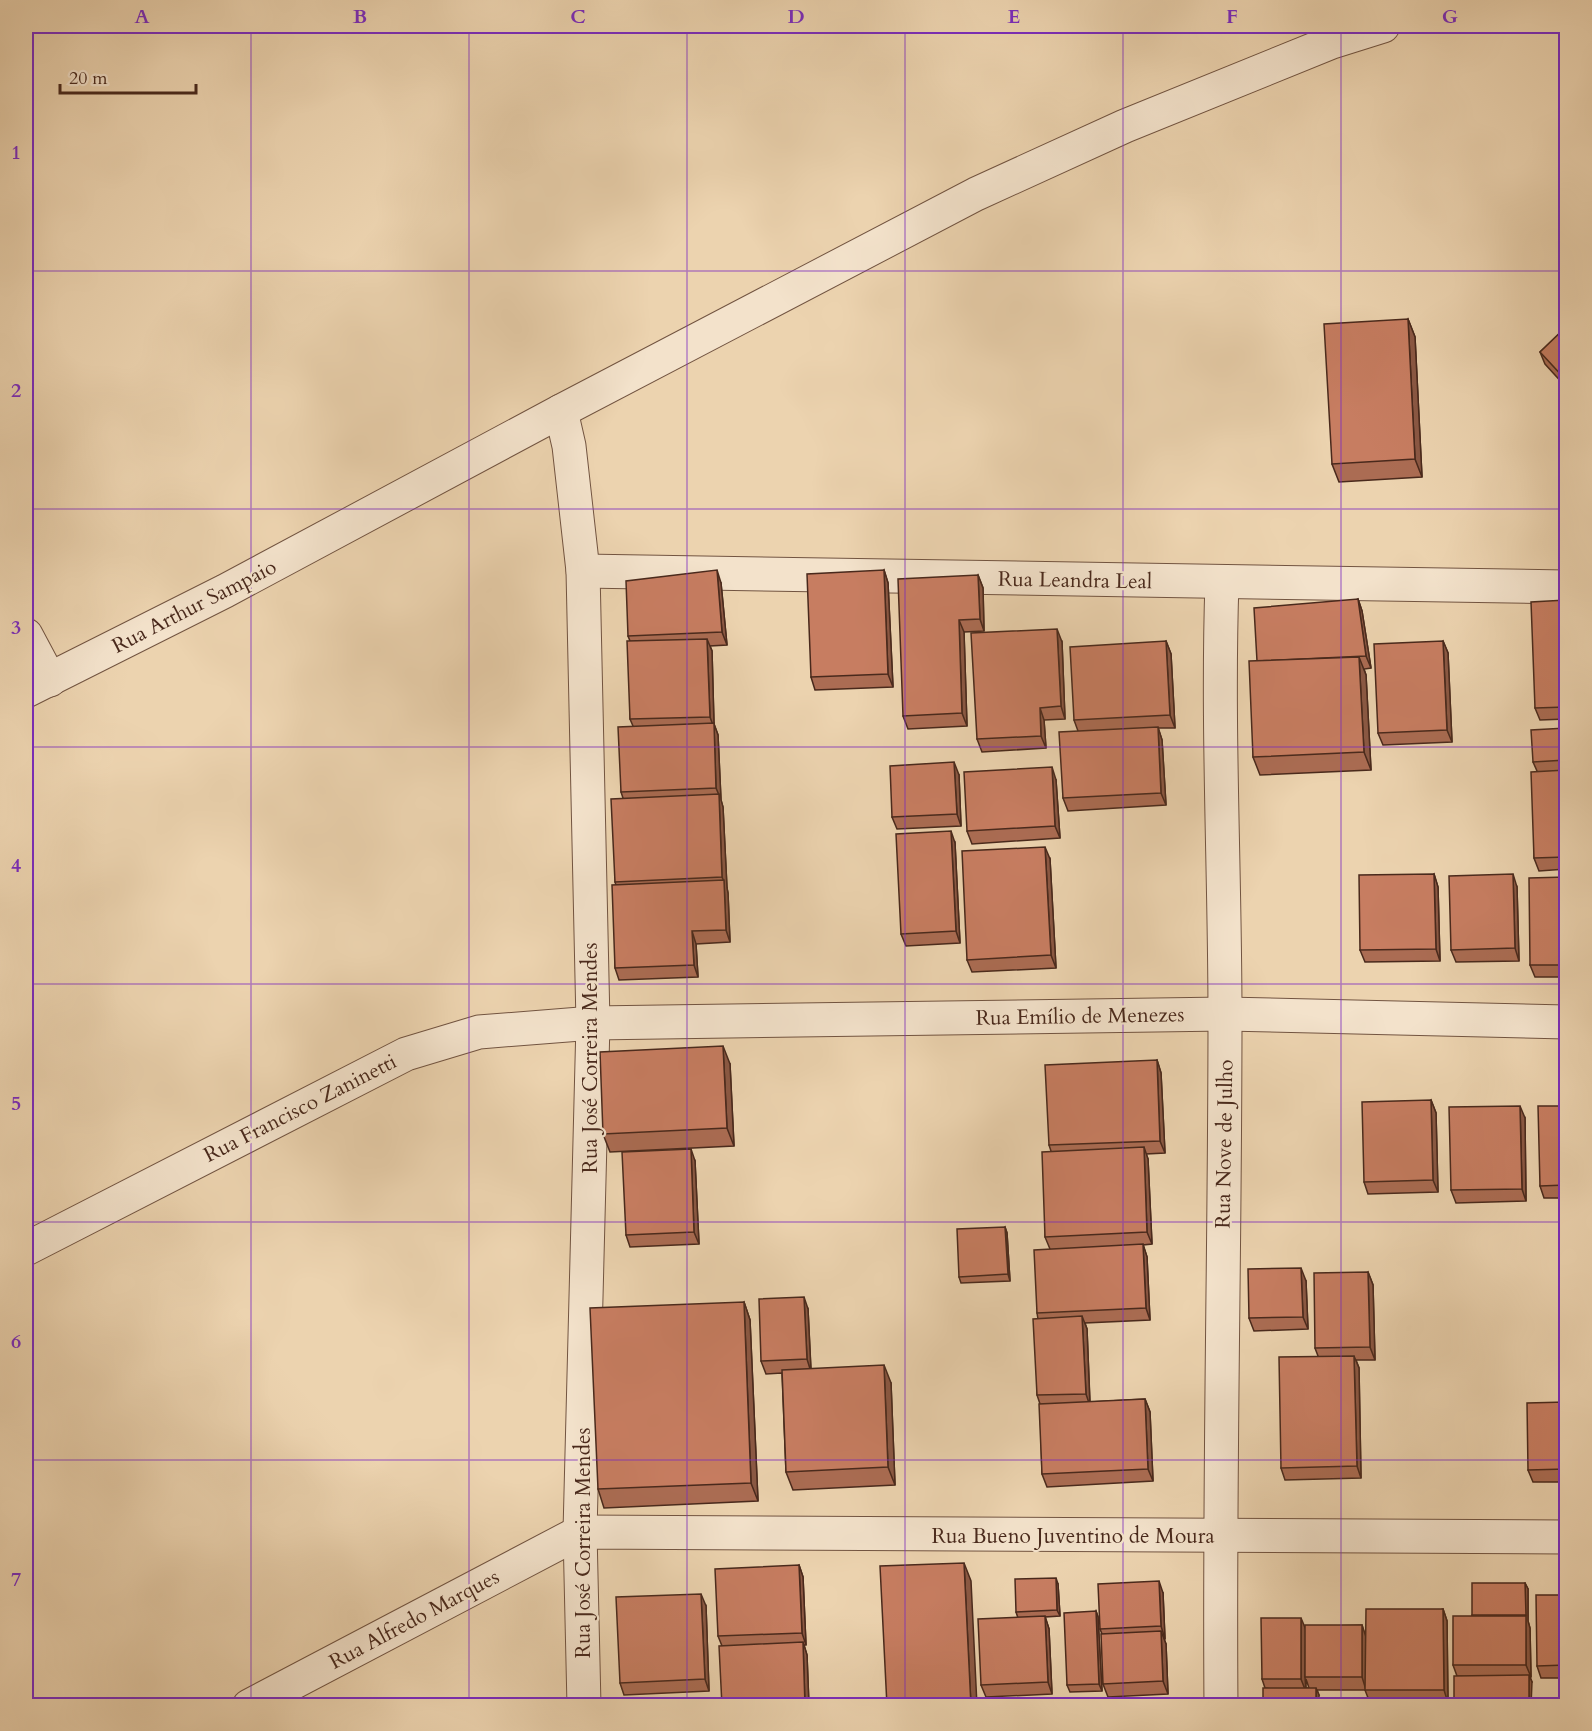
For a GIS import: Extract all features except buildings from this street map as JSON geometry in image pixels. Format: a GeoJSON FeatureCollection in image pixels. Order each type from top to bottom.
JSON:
{"type":"FeatureCollection","features":[{"type":"Feature","properties":{"kind":"street","name":"Rua Arthur Sampaio"},"geometry":{"type":"LineString","coordinates":[[38,686],[362,519],[561,411],[976,194],[1125,126],[1332,42],[1383,26]]}},
{"type":"Feature","properties":{"kind":"street","name":"Rua José Correira Mendes"},"geometry":{"type":"LineString","coordinates":[[561,411],[569,446],[583,571],[593,1023],[580,1532],[584,1706]]}},
{"type":"Feature","properties":{"kind":"street","name":"Rua Leandra Leal"},"geometry":{"type":"LineString","coordinates":[[583,571],[1566,587]]}},
{"type":"Feature","properties":{"kind":"street","name":"Rua Nove de Julho"},"geometry":{"type":"LineString","coordinates":[[1221,1706],[1220,1537],[1225,1014],[1219,674],[1222,582]]}},
{"type":"Feature","properties":{"kind":"street"},"geometry":{"type":"LineString","coordinates":[[26,635],[38,686]]}},
{"type":"Feature","properties":{"kind":"street","name":"Rua Emílio de Menezes"},"geometry":{"type":"LineString","coordinates":[[593,1023],[1225,1014],[1566,1022]]}},
{"type":"Feature","properties":{"kind":"street","name":"Rua Francisco Zaninetti"},"geometry":{"type":"LineString","coordinates":[[26,1249],[406,1054],[479,1032],[593,1023]]}},
{"type":"Feature","properties":{"kind":"street","name":"Rua Bueno Juventino de Moura"},"geometry":{"type":"LineString","coordinates":[[580,1532],[1566,1537]]}},
{"type":"Feature","properties":{"kind":"street","name":"Rua Alfredo Marques"},"geometry":{"type":"LineString","coordinates":[[249,1706],[580,1532]]}}]}
